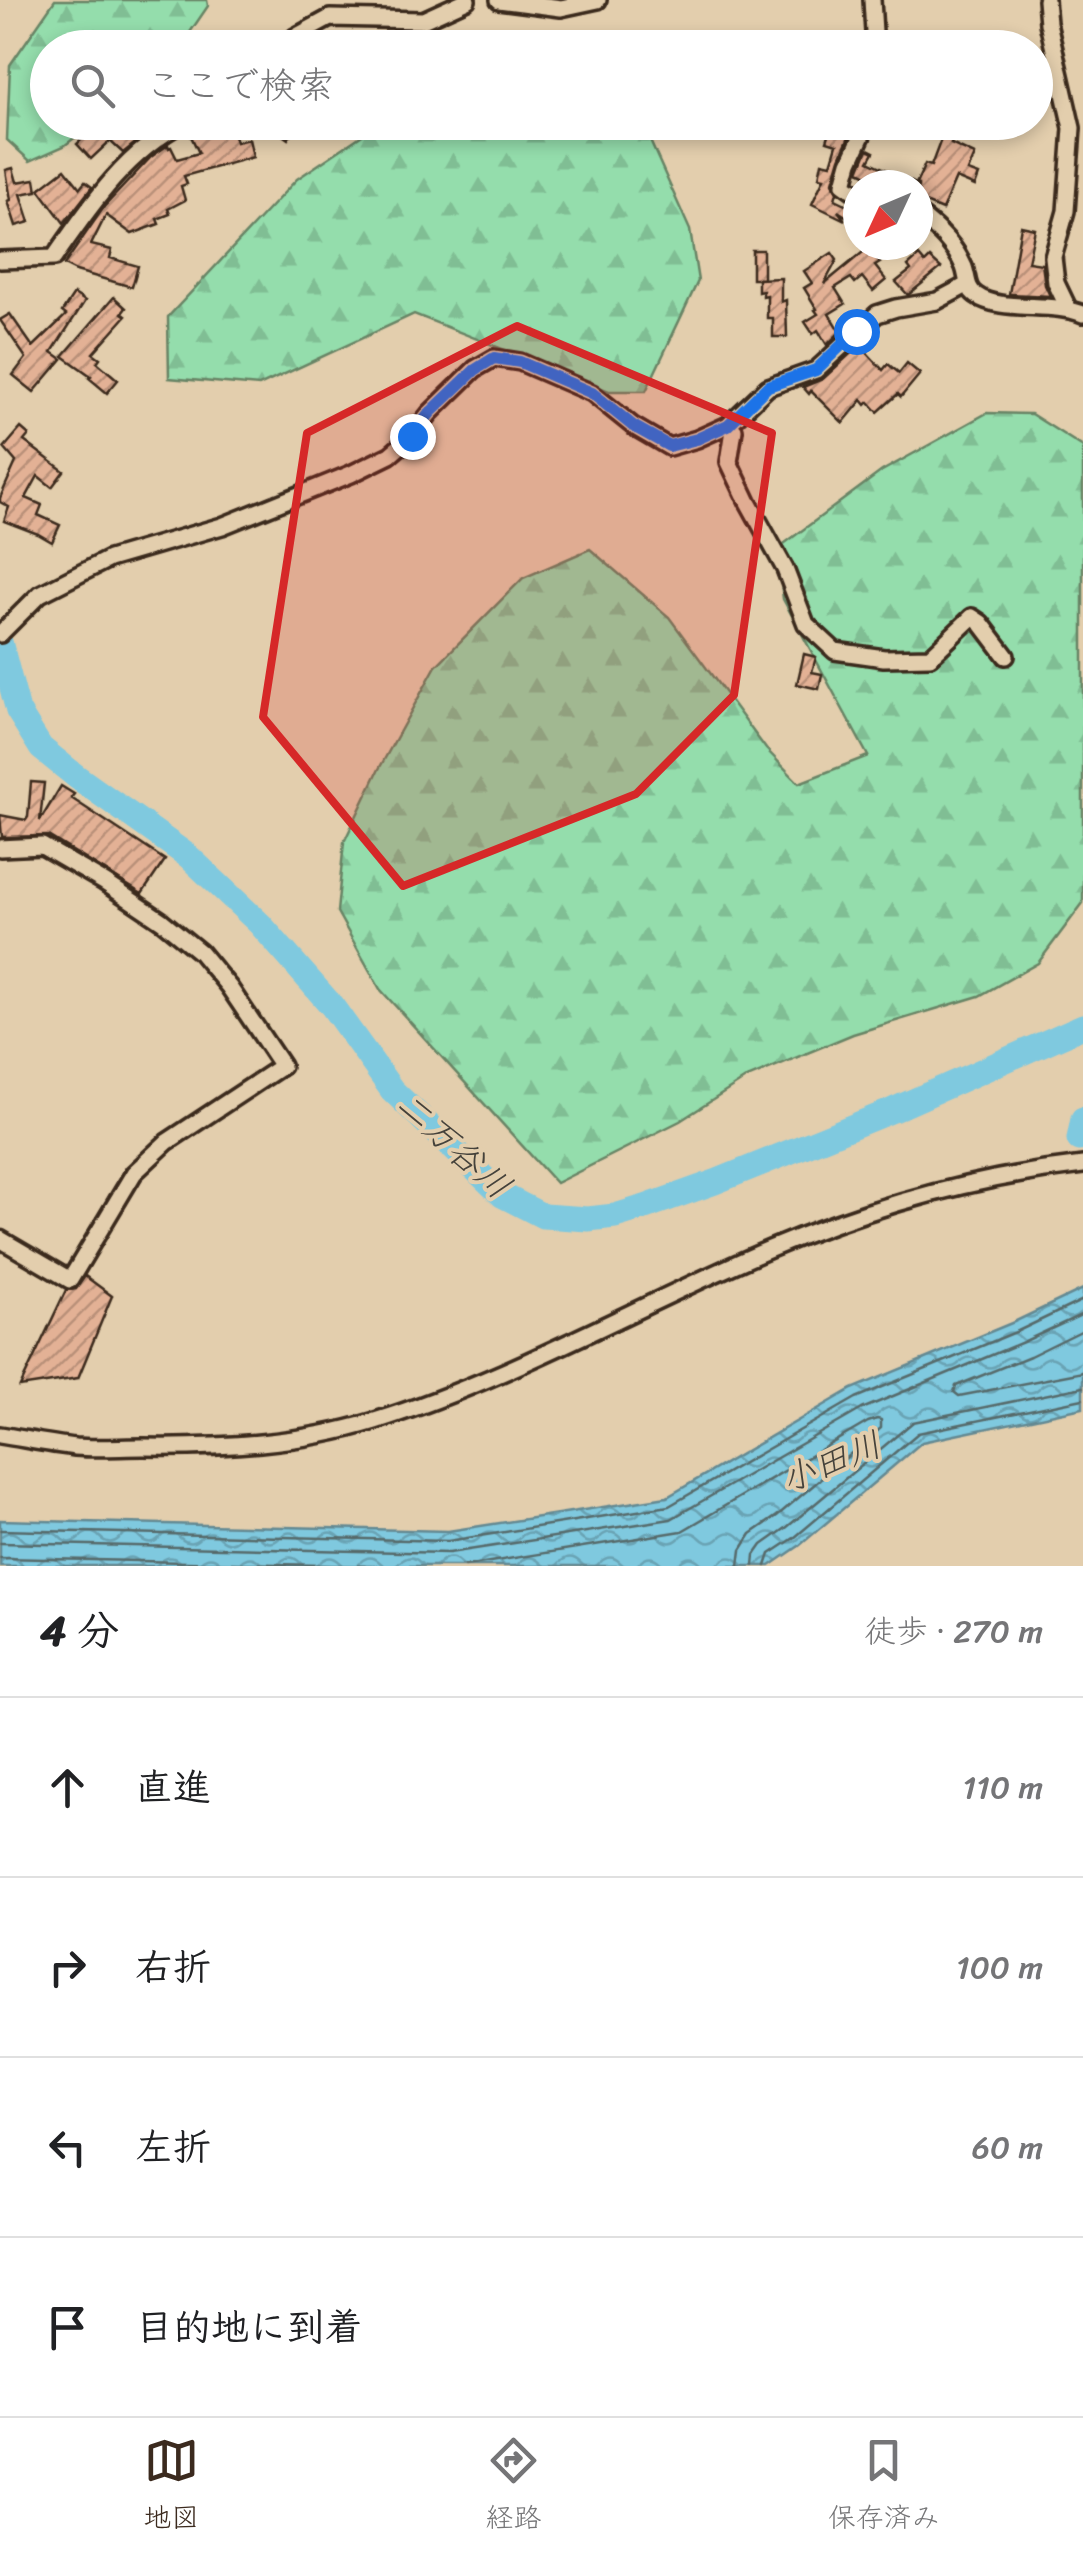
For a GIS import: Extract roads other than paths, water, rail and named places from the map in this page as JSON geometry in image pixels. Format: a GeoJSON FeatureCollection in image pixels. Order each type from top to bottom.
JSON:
{"type":"FeatureCollection","features":[{"type":"Feature","properties":{"kind":"street"},"geometry":{"type":"LineString","coordinates":[[307,30],[330,18],[423,20],[467,0]]}},
{"type":"Feature","properties":{"kind":"street"},"geometry":{"type":"LineString","coordinates":[[499,0],[561,8],[598,0]]}},
{"type":"Feature","properties":{"kind":"street"},"geometry":{"type":"LineString","coordinates":[[872,0],[874,30]]}},
{"type":"Feature","properties":{"kind":"street"},"geometry":{"type":"LineString","coordinates":[[1046,0],[1050,30]]}},
{"type":"Feature","properties":{"kind":"street"},"geometry":{"type":"LineString","coordinates":[[1053,45],[1072,128],[1066,211],[1053,257],[1056,283],[1075,311]]}},
{"type":"Feature","properties":{"kind":"street"},"geometry":{"type":"LineString","coordinates":[[0,260],[54,258],[116,174],[156,140]]}},
{"type":"Feature","properties":{"kind":"street"},"geometry":{"type":"LineString","coordinates":[[848,170],[860,140]]}},
{"type":"Feature","properties":{"kind":"street"},"geometry":{"type":"LineString","coordinates":[[933,226],[943,234],[964,266],[973,294],[992,304],[1075,311]]}},
{"type":"Feature","properties":{"kind":"street"},"geometry":{"type":"LineString","coordinates":[[4,630],[40,594],[109,559],[222,526],[390,455],[475,370],[494,358],[520,362],[592,393],[633,426],[669,446],[728,425],[768,386],[816,370],[877,314],[937,301],[967,285]]}},
{"type":"Feature","properties":{"kind":"street"},"geometry":{"type":"LineString","coordinates":[[728,425],[734,430],[728,462],[785,570],[806,624],[835,652],[884,658],[930,656],[972,617],[982,623],[1006,656]]}},
{"type":"Feature","properties":{"kind":"street"},"geometry":{"type":"LineString","coordinates":[[0,848],[42,846],[162,920],[200,952],[282,1066],[167,1142],[134,1173],[70,1280],[0,1239]]}},
{"type":"Feature","properties":{"kind":"street"},"geometry":{"type":"LineString","coordinates":[[0,1435],[76,1447],[198,1448],[295,1439],[372,1422],[457,1392],[771,1249],[861,1215],[952,1188],[1083,1166]]}},
{"type":"Feature","properties":{"kind":"water","name":"小田川"},"geometry":{"type":"Polygon","coordinates":[[[1083,1289],[1083,1408],[922,1442],[770,1566],[0,1566],[0,1520],[448,1531],[667,1497],[852,1389],[1083,1289]]]}},
{"type":"Feature","properties":{"kind":"waterway","name":"二万谷川"},"geometry":{"type":"LineString","coordinates":[[0,642],[18,711],[41,748],[188,856],[260,924],[332,1006],[392,1090],[502,1195],[543,1216],[588,1219],[645,1207],[893,1110],[1083,1026]]}},
{"type":"Feature","properties":{"kind":"waterway","name":"二万谷川"},"geometry":{"type":"LineString","coordinates":[[1079,1139],[1083,1119]]}}]}
